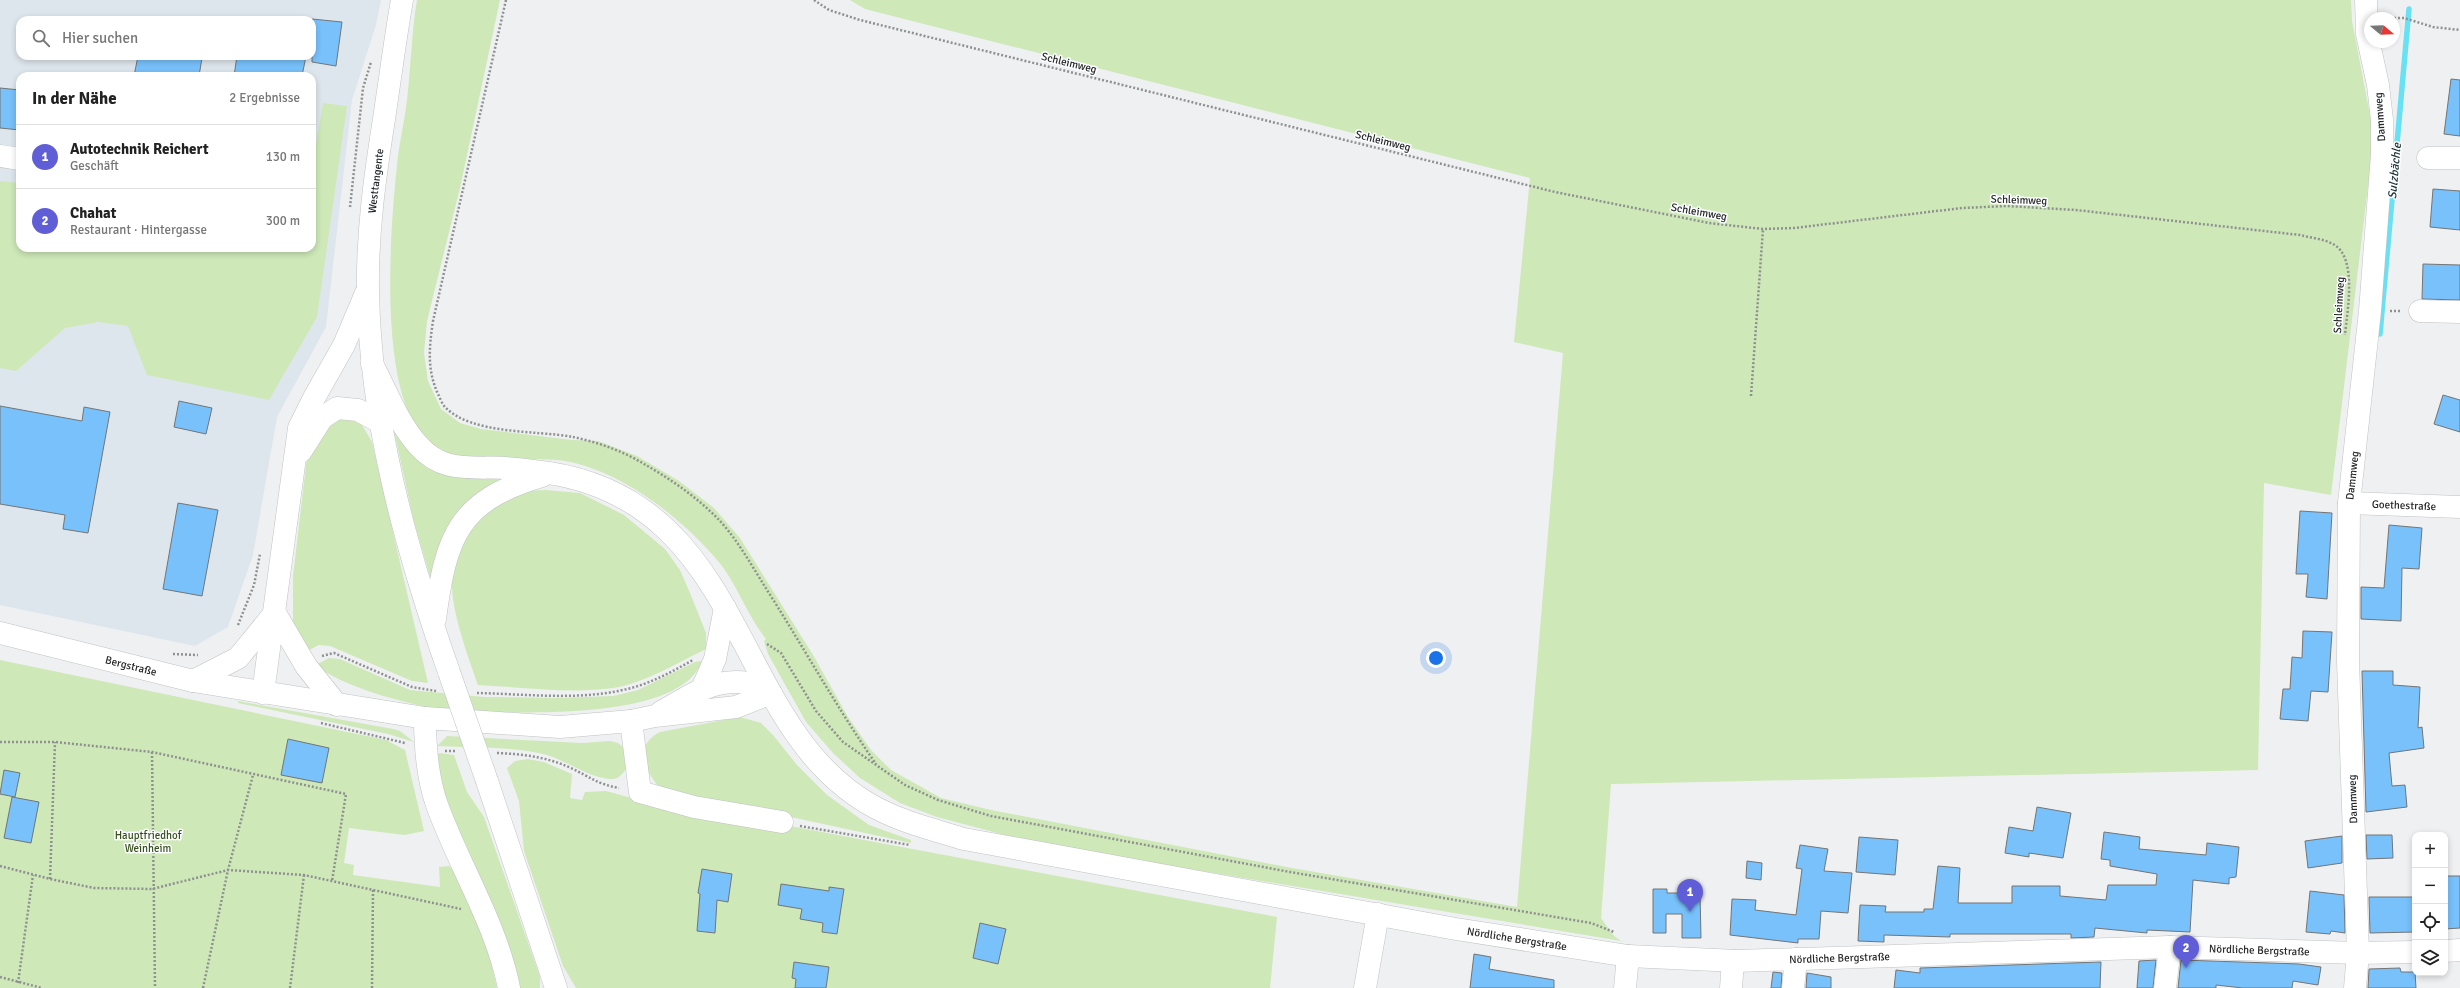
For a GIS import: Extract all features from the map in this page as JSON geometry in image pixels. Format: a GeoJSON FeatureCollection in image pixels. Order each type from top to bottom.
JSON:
{"type":"FeatureCollection","features":[{"type":"Feature","properties":{"kind":"main road","name":"Westtangente"},"geometry":{"type":"LineString","coordinates":[[402,0],[372,199],[368,290],[372,364],[380,422],[403,524],[434,626],[556,988]]}},
{"type":"Feature","properties":{"kind":"main road","name":"Dammweg"},"geometry":{"type":"LineString","coordinates":[[2355,988],[2358,953],[2348,661],[2349,503],[2370,311],[2382,154],[2382,120],[2378,85],[2367,34],[2366,0]]}},
{"type":"Feature","properties":{"kind":"main road"},"geometry":{"type":"LineString","coordinates":[[0,156],[16,158]]}},
{"type":"Feature","properties":{"kind":"main road"},"geometry":{"type":"LineString","coordinates":[[2428,158],[2460,158]]}},
{"type":"Feature","properties":{"kind":"main road"},"geometry":{"type":"LineString","coordinates":[[263,693],[275,613],[289,498],[296,459],[299,428],[338,358],[368,290]]}},
{"type":"Feature","properties":{"kind":"main road"},"geometry":{"type":"LineString","coordinates":[[2420,311],[2460,312]]}},
{"type":"Feature","properties":{"kind":"main road","name":"Nördliche Bergstraße"},"geometry":{"type":"LineString","coordinates":[[372,364],[404,425],[418,446],[440,462],[465,469],[503,468],[550,473],[593,484],[631,500],[668,531],[700,570],[725,608],[769,690],[810,752],[837,781],[868,803],[907,822],[964,839],[1378,914],[1626,956],[1733,961],[2170,947],[2358,953],[2412,952]]}},
{"type":"Feature","properties":{"kind":"main road"},"geometry":{"type":"LineString","coordinates":[[296,459],[322,418],[337,408],[358,410],[380,422]]}},
{"type":"Feature","properties":{"kind":"main road"},"geometry":{"type":"LineString","coordinates":[[434,626],[440,583],[449,548],[465,517],[486,498],[512,485],[550,473]]}},
{"type":"Feature","properties":{"kind":"main road","name":"Goethestraße"},"geometry":{"type":"LineString","coordinates":[[2349,503],[2460,507]]}},
{"type":"Feature","properties":{"kind":"main road"},"geometry":{"type":"LineString","coordinates":[[702,689],[715,659],[725,608]]}},
{"type":"Feature","properties":{"kind":"main road"},"geometry":{"type":"LineString","coordinates":[[275,613],[306,666],[337,705]]}},
{"type":"Feature","properties":{"kind":"main road"},"geometry":{"type":"LineString","coordinates":[[193,680],[238,658],[275,613]]}},
{"type":"Feature","properties":{"kind":"main road","name":"Bergstraße"},"geometry":{"type":"LineString","coordinates":[[0,634],[193,680],[263,693],[425,718],[560,727],[630,721],[655,716]]}},
{"type":"Feature","properties":{"kind":"main road"},"geometry":{"type":"LineString","coordinates":[[655,716],[702,689],[732,680],[748,681],[769,690]]}},
{"type":"Feature","properties":{"kind":"main road"},"geometry":{"type":"LineString","coordinates":[[655,716],[736,707],[769,690]]}},
{"type":"Feature","properties":{"kind":"main road"},"geometry":{"type":"LineString","coordinates":[[425,718],[425,750],[436,803],[503,957],[509,988]]}},
{"type":"Feature","properties":{"kind":"main road"},"geometry":{"type":"LineString","coordinates":[[630,721],[640,792],[694,807],[782,822]]}},
{"type":"Feature","properties":{"kind":"main road"},"geometry":{"type":"LineString","coordinates":[[1365,988],[1378,914]]}},
{"type":"Feature","properties":{"kind":"main road"},"geometry":{"type":"LineString","coordinates":[[2165,988],[2170,947]]}},
{"type":"Feature","properties":{"kind":"main road"},"geometry":{"type":"LineString","coordinates":[[2448,951],[2460,950]]}},
{"type":"Feature","properties":{"kind":"main road"},"geometry":{"type":"LineString","coordinates":[[1625,988],[1626,956]]}},
{"type":"Feature","properties":{"kind":"main road"},"geometry":{"type":"LineString","coordinates":[[1793,988],[1796,959]]}},
{"type":"Feature","properties":{"kind":"main road"},"geometry":{"type":"LineString","coordinates":[[1731,988],[1733,961]]}},
{"type":"Feature","properties":{"kind":"path"},"geometry":{"type":"LineString","coordinates":[[506,0],[433,321],[428,352],[431,379],[444,406],[463,419],[481,425],[574,438],[611,448],[643,463],[680,487],[712,512],[736,541],[810,658],[845,719],[877,766]]}},
{"type":"Feature","properties":{"kind":"path","name":"Schleimweg"},"geometry":{"type":"LineString","coordinates":[[814,0],[828,10],[860,20],[1555,192],[1709,223],[1763,229],[1794,228],[1962,208],[2007,206],[2076,210],[2300,235],[2334,244],[2342,252],[2348,266],[2349,289],[2345,336]]}},
{"type":"Feature","properties":{"kind":"path"},"geometry":{"type":"LineString","coordinates":[[2400,18],[2433,26],[2460,30]]}},
{"type":"Feature","properties":{"kind":"path"},"geometry":{"type":"LineString","coordinates":[[350,214],[363,88],[373,54]]}},
{"type":"Feature","properties":{"kind":"path"},"geometry":{"type":"LineString","coordinates":[[1751,396],[1763,229]]}},
{"type":"Feature","properties":{"kind":"path"},"geometry":{"type":"LineString","coordinates":[[236,629],[254,585],[262,546]]}},
{"type":"Feature","properties":{"kind":"path"},"geometry":{"type":"LineString","coordinates":[[749,651],[763,644],[770,644],[781,653],[816,712],[843,742],[905,785],[938,800],[991,816],[1306,875],[1591,923],[1625,937],[1626,956]]}},
{"type":"Feature","properties":{"kind":"path"},"geometry":{"type":"LineString","coordinates":[[170,653],[204,655]]}},
{"type":"Feature","properties":{"kind":"path"},"geometry":{"type":"LineString","coordinates":[[306,666],[323,655],[334,653],[412,687],[440,692]]}},
{"type":"Feature","properties":{"kind":"path"},"geometry":{"type":"LineString","coordinates":[[472,692],[558,695],[613,692],[656,680],[701,656],[715,659]]}},
{"type":"Feature","properties":{"kind":"path"},"geometry":{"type":"LineString","coordinates":[[0,742],[55,742],[152,752],[346,794],[332,881]]}},
{"type":"Feature","properties":{"kind":"path"},"geometry":{"type":"LineString","coordinates":[[50,879],[55,742]]}},
{"type":"Feature","properties":{"kind":"path"},"geometry":{"type":"LineString","coordinates":[[152,752],[152,889],[155,988]]}},
{"type":"Feature","properties":{"kind":"path"},"geometry":{"type":"LineString","coordinates":[[203,988],[228,870],[253,775]]}},
{"type":"Feature","properties":{"kind":"path"},"geometry":{"type":"LineString","coordinates":[[782,822],[915,846]]}},
{"type":"Feature","properties":{"kind":"path"},"geometry":{"type":"LineString","coordinates":[[0,866],[50,879],[94,888],[152,889],[228,870],[304,875],[465,910],[480,905]]}},
{"type":"Feature","properties":{"kind":"path"},"geometry":{"type":"LineString","coordinates":[[18,982],[33,875]]}},
{"type":"Feature","properties":{"kind":"path"},"geometry":{"type":"LineString","coordinates":[[290,988],[304,875]]}},
{"type":"Feature","properties":{"kind":"path"},"geometry":{"type":"LineString","coordinates":[[372,988],[373,890]]}},
{"type":"Feature","properties":{"kind":"path"},"geometry":{"type":"LineString","coordinates":[[0,977],[42,988]]}},
{"type":"Feature","properties":{"kind":"shaded area"},"geometry":{"type":"Polygon","coordinates":[[[0,0],[381,0],[376,25],[352,100],[326,327],[277,417],[253,555],[228,627],[195,646],[0,605],[0,0]]]}},
{"type":"Feature","properties":{"kind":"green space"},"geometry":{"type":"Polygon","coordinates":[[[417,0],[500,0],[460,188],[427,321],[424,353],[428,381],[441,409],[460,423],[481,429],[572,440],[598,441],[637,456],[679,481],[714,508],[740,538],[813,655],[848,717],[871,750],[891,770],[941,798],[991,810],[1292,868],[1517,907],[1563,353],[1514,342],[1530,178],[865,9],[850,0],[2351,0],[2352,21],[2374,136],[2331,495],[2264,483],[2258,770],[1611,784],[1601,918],[1614,936],[1621,941],[1035,843],[937,817],[900,803],[860,778],[833,753],[806,722],[768,654],[764,641],[766,639],[753,620],[724,569],[703,544],[666,511],[625,483],[603,472],[558,460],[528,459],[484,461],[455,457],[441,452],[419,432],[404,401],[395,361],[391,316],[390,269],[398,156],[407,99],[417,0]]]}},
{"type":"Feature","properties":{"kind":"green space"},"geometry":{"type":"Polygon","coordinates":[[[323,103],[347,106],[317,317],[269,400],[147,375],[128,326],[98,322],[65,328],[16,371],[0,368],[0,181],[16,183],[16,252],[316,252],[316,144],[323,103]]]}},
{"type":"Feature","properties":{"kind":"green space"},"geometry":{"type":"Polygon","coordinates":[[[389,408],[464,477],[504,474],[516,475],[490,486],[433,586],[414,522],[389,408]]]}},
{"type":"Feature","properties":{"kind":"green space"},"geometry":{"type":"Polygon","coordinates":[[[348,418],[362,425],[372,442],[428,683],[412,681],[330,646],[319,645],[305,652],[293,622],[293,576],[307,457],[333,419],[348,418]]]}},
{"type":"Feature","properties":{"kind":"green space"},"geometry":{"type":"Polygon","coordinates":[[[545,490],[580,493],[624,515],[665,549],[680,570],[690,593],[706,633],[706,649],[649,677],[637,682],[613,688],[597,690],[546,690],[478,685],[460,632],[454,604],[452,578],[454,564],[465,537],[473,525],[494,505],[506,498],[520,493],[545,490]]]}},
{"type":"Feature","properties":{"kind":"green space"},"geometry":{"type":"Polygon","coordinates":[[[329,658],[340,659],[410,690],[484,697],[558,698],[613,696],[638,690],[695,662],[702,661],[690,679],[669,692],[641,702],[610,708],[578,711],[519,712],[444,710],[373,693],[340,680],[316,665],[329,658]]]}},
{"type":"Feature","properties":{"kind":"green space","name":"Hauptfriedhof Weinheim"},"geometry":{"type":"Polygon","coordinates":[[[0,660],[386,740],[405,750],[424,831],[404,835],[349,828],[344,863],[354,865],[353,875],[440,887],[439,867],[449,866],[459,877],[487,946],[497,988],[0,988],[0,660]]]}},
{"type":"Feature","properties":{"kind":"green space"},"geometry":{"type":"Polygon","coordinates":[[[238,701],[393,729],[400,731],[414,742],[388,734],[238,703],[238,701]]]}},
{"type":"Feature","properties":{"kind":"green space"},"geometry":{"type":"Polygon","coordinates":[[[740,717],[761,723],[773,735],[797,765],[827,795],[869,825],[911,840],[911,843],[661,789],[650,775],[644,759],[644,751],[652,737],[660,732],[740,717]]]}},
{"type":"Feature","properties":{"kind":"green space"},"geometry":{"type":"Polygon","coordinates":[[[447,736],[582,743],[610,741],[618,743],[624,748],[628,765],[619,777],[613,779],[602,778],[587,773],[555,758],[534,752],[492,748],[437,746],[447,736]]]}},
{"type":"Feature","properties":{"kind":"green space"},"geometry":{"type":"Polygon","coordinates":[[[439,753],[454,755],[467,792],[484,817],[540,977],[540,988],[516,988],[444,801],[436,757],[439,753]]]}},
{"type":"Feature","properties":{"kind":"green space"},"geometry":{"type":"Polygon","coordinates":[[[528,759],[544,762],[572,774],[570,798],[582,800],[585,792],[606,791],[686,813],[795,827],[1277,917],[1270,988],[576,988],[563,966],[524,851],[519,801],[507,768],[515,761],[528,759]]]}},
{"type":"Feature","properties":{"kind":"building"},"geometry":{"type":"Polygon","coordinates":[[[316,19],[342,22],[336,66],[312,62],[312,60],[316,60],[316,19]]]}},
{"type":"Feature","properties":{"kind":"building"},"geometry":{"type":"Polygon","coordinates":[[[137,60],[202,60],[200,72],[135,72],[137,60]]]}},
{"type":"Feature","properties":{"kind":"building"},"geometry":{"type":"Polygon","coordinates":[[[236,60],[305,60],[303,72],[235,72],[236,60]]]}},
{"type":"Feature","properties":{"kind":"building"},"geometry":{"type":"Polygon","coordinates":[[[2451,79],[2460,80],[2460,136],[2444,134],[2451,79]]]}},
{"type":"Feature","properties":{"kind":"building"},"geometry":{"type":"Polygon","coordinates":[[[0,88],[16,90],[16,130],[0,128],[0,88]]]}},
{"type":"Feature","properties":{"kind":"building"},"geometry":{"type":"Polygon","coordinates":[[[2433,189],[2460,191],[2460,230],[2430,227],[2433,189]]]}},
{"type":"Feature","properties":{"kind":"building"},"geometry":{"type":"Polygon","coordinates":[[[2423,264],[2460,265],[2460,300],[2422,299],[2423,264]]]}},
{"type":"Feature","properties":{"kind":"building"},"geometry":{"type":"Polygon","coordinates":[[[2443,395],[2460,400],[2460,432],[2434,424],[2443,395]]]}},
{"type":"Feature","properties":{"kind":"building"},"geometry":{"type":"Polygon","coordinates":[[[179,401],[212,408],[206,434],[174,427],[179,401]]]}},
{"type":"Feature","properties":{"kind":"building"},"geometry":{"type":"Polygon","coordinates":[[[0,406],[82,421],[84,407],[110,412],[88,533],[63,529],[65,515],[0,504],[0,406]]]}},
{"type":"Feature","properties":{"kind":"building"},"geometry":{"type":"Polygon","coordinates":[[[178,503],[218,510],[202,596],[163,589],[178,503]]]}},
{"type":"Feature","properties":{"kind":"building"},"geometry":{"type":"Polygon","coordinates":[[[2300,511],[2332,513],[2327,599],[2306,597],[2308,574],[2296,574],[2300,511]]]}},
{"type":"Feature","properties":{"kind":"building"},"geometry":{"type":"Polygon","coordinates":[[[2389,525],[2422,528],[2419,569],[2402,568],[2401,621],[2361,619],[2361,587],[2384,588],[2389,525]]]}},
{"type":"Feature","properties":{"kind":"building"},"geometry":{"type":"Polygon","coordinates":[[[2303,631],[2332,632],[2328,692],[2311,691],[2308,721],[2280,719],[2283,689],[2290,689],[2292,657],[2302,658],[2303,631]]]}},
{"type":"Feature","properties":{"kind":"building"},"geometry":{"type":"Polygon","coordinates":[[[2362,671],[2393,671],[2393,685],[2420,687],[2418,728],[2422,727],[2424,748],[2389,753],[2392,786],[2405,785],[2407,807],[2366,812],[2362,671]]]}},
{"type":"Feature","properties":{"kind":"building"},"geometry":{"type":"Polygon","coordinates":[[[288,739],[329,748],[322,783],[281,775],[288,739]]]}},
{"type":"Feature","properties":{"kind":"building"},"geometry":{"type":"Polygon","coordinates":[[[4,770],[20,773],[15,797],[0,794],[4,770]]]}},
{"type":"Feature","properties":{"kind":"building"},"geometry":{"type":"Polygon","coordinates":[[[12,797],[39,802],[31,843],[4,838],[12,797]]]}},
{"type":"Feature","properties":{"kind":"building"},"geometry":{"type":"Polygon","coordinates":[[[2037,807],[2071,813],[2063,858],[2029,853],[2029,857],[2005,853],[2009,827],[2033,831],[2037,807]]]}},
{"type":"Feature","properties":{"kind":"building"},"geometry":{"type":"Polygon","coordinates":[[[2104,832],[2140,837],[2139,849],[2206,855],[2207,843],[2239,847],[2236,877],[2229,878],[2229,884],[2193,880],[2190,932],[2147,930],[2147,933],[2095,928],[2094,937],[2071,938],[2071,934],[1950,934],[1950,937],[1884,935],[1884,942],[1858,941],[1860,905],[1886,906],[1885,912],[1924,912],[1924,909],[1933,909],[1938,866],[1960,868],[1958,903],[2012,903],[2012,886],[2060,886],[2060,896],[2106,900],[2108,885],[2156,885],[2157,874],[2110,866],[2110,860],[2101,859],[2104,832]]]}},
{"type":"Feature","properties":{"kind":"building"},"geometry":{"type":"Polygon","coordinates":[[[2366,835],[2392,835],[2393,858],[2367,859],[2366,835]]]}},
{"type":"Feature","properties":{"kind":"building"},"geometry":{"type":"Polygon","coordinates":[[[2342,836],[2342,863],[2308,868],[2305,841],[2342,836]]]}},
{"type":"Feature","properties":{"kind":"building"},"geometry":{"type":"Polygon","coordinates":[[[1859,837],[1898,840],[1895,875],[1856,872],[1859,837]]]}},
{"type":"Feature","properties":{"kind":"building"},"geometry":{"type":"Polygon","coordinates":[[[1800,845],[1828,849],[1824,871],[1852,873],[1848,913],[1821,911],[1819,939],[1798,939],[1798,943],[1730,935],[1732,899],[1756,900],[1755,910],[1796,915],[1802,869],[1796,868],[1800,845]]]}},
{"type":"Feature","properties":{"kind":"building"},"geometry":{"type":"Polygon","coordinates":[[[1747,861],[1762,863],[1761,880],[1746,878],[1747,861]]]}},
{"type":"Feature","properties":{"kind":"building"},"geometry":{"type":"Polygon","coordinates":[[[702,869],[732,874],[728,902],[717,900],[715,933],[697,931],[700,894],[698,893],[702,869]]]}},
{"type":"Feature","properties":{"kind":"building"},"geometry":{"type":"Polygon","coordinates":[[[2448,876],[2460,876],[2460,928],[2448,929],[2448,876]]]}},
{"type":"Feature","properties":{"kind":"building"},"geometry":{"type":"Polygon","coordinates":[[[781,884],[829,891],[829,887],[844,889],[837,934],[822,932],[823,923],[800,919],[802,909],[778,905],[781,884]]]}},
{"type":"Feature","properties":{"kind":"building"},"geometry":{"type":"Polygon","coordinates":[[[1653,889],[1667,889],[1667,893],[1700,893],[1701,938],[1682,938],[1682,914],[1666,914],[1666,933],[1653,933],[1653,889]]]}},
{"type":"Feature","properties":{"kind":"building"},"geometry":{"type":"Polygon","coordinates":[[[2310,891],[2344,895],[2345,933],[2331,931],[2330,934],[2306,932],[2310,891]]]}},
{"type":"Feature","properties":{"kind":"building"},"geometry":{"type":"Polygon","coordinates":[[[2369,897],[2412,897],[2412,932],[2370,933],[2369,897]]]}},
{"type":"Feature","properties":{"kind":"building"},"geometry":{"type":"Polygon","coordinates":[[[980,923],[1006,929],[998,964],[973,958],[980,923]]]}},
{"type":"Feature","properties":{"kind":"building"},"geometry":{"type":"Polygon","coordinates":[[[1474,954],[1491,957],[1489,969],[1554,980],[1554,988],[1470,988],[1474,954]]]}},
{"type":"Feature","properties":{"kind":"building"},"geometry":{"type":"Polygon","coordinates":[[[2156,960],[2153,988],[2137,988],[2139,961],[2156,960]]]}},
{"type":"Feature","properties":{"kind":"building"},"geometry":{"type":"Polygon","coordinates":[[[2181,960],[2299,964],[2321,967],[2318,985],[2293,981],[2292,988],[2243,988],[2216,985],[2216,988],[2178,988],[2181,960]]]}},
{"type":"Feature","properties":{"kind":"building"},"geometry":{"type":"Polygon","coordinates":[[[794,962],[829,967],[826,988],[795,988],[796,979],[792,978],[794,962]]]}},
{"type":"Feature","properties":{"kind":"building"},"geometry":{"type":"Polygon","coordinates":[[[2101,962],[2100,988],[1894,988],[1896,970],[1920,973],[1920,968],[2101,962]]]}},
{"type":"Feature","properties":{"kind":"building"},"geometry":{"type":"Polygon","coordinates":[[[2400,968],[2401,972],[2412,972],[2412,976],[2415,976],[2416,988],[2368,988],[2369,969],[2400,968]]]}},
{"type":"Feature","properties":{"kind":"building"},"geometry":{"type":"Polygon","coordinates":[[[1773,972],[1782,973],[1781,988],[1771,988],[1773,972]]]}},
{"type":"Feature","properties":{"kind":"building"},"geometry":{"type":"Polygon","coordinates":[[[1807,973],[1831,977],[1831,988],[1806,988],[1807,973]]]}},
{"type":"Feature","properties":{"kind":"waterway","name":"Sulzbächle"},"geometry":{"type":"LineString","coordinates":[[2380,334],[2409,9]]}},
{"type":"Feature","properties":{"kind":"place","name":"Autotechnik Reichert"},"geometry":{"type":"Point","coordinates":[1690,912]}},
{"type":"Feature","properties":{"kind":"place","name":"Chahat"},"geometry":{"type":"Point","coordinates":[2186,968]}}]}
